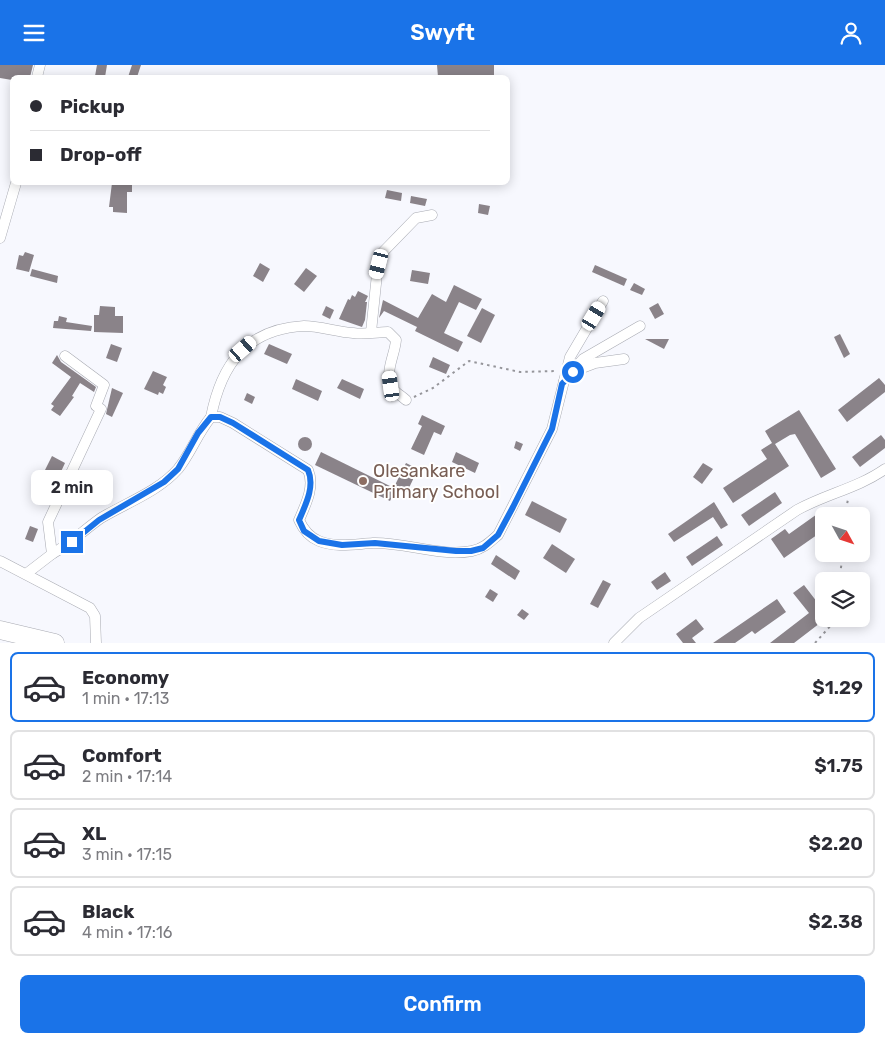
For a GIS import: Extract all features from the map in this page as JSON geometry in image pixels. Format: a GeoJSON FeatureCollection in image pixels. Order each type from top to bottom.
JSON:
{"type":"FeatureCollection","features":[{"type":"Feature","properties":{"kind":"highway"},"geometry":{"type":"LineString","coordinates":[[0,630],[55,643]]}},
{"type":"Feature","properties":{"kind":"street"},"geometry":{"type":"LineString","coordinates":[[0,238],[15,185]]}},
{"type":"Feature","properties":{"kind":"street"},"geometry":{"type":"LineString","coordinates":[[371,332],[376,274],[382,253],[416,218],[432,215]]}},
{"type":"Feature","properties":{"kind":"street"},"geometry":{"type":"LineString","coordinates":[[570,370],[570,357],[603,301]]}},
{"type":"Feature","properties":{"kind":"street"},"geometry":{"type":"LineString","coordinates":[[26,574],[72,542],[99,520],[164,482],[178,469],[198,433],[211,417],[221,381],[235,357],[251,342],[274,331],[304,326],[355,334],[388,332],[396,340],[395,351],[389,368],[391,386],[406,400]]}},
{"type":"Feature","properties":{"kind":"street"},"geometry":{"type":"LineString","coordinates":[[211,417],[220,417],[233,423],[308,470],[312,479],[307,503],[299,520],[304,531],[319,541],[342,545],[375,543],[471,551],[483,548],[498,535],[552,429],[562,384],[570,370],[584,359],[640,326]]}},
{"type":"Feature","properties":{"kind":"street"},"geometry":{"type":"LineString","coordinates":[[52,555],[48,522],[100,415],[101,409],[96,406],[104,385],[65,356]]}},
{"type":"Feature","properties":{"kind":"street"},"geometry":{"type":"LineString","coordinates":[[570,370],[595,363],[624,359]]}},
{"type":"Feature","properties":{"kind":"street"},"geometry":{"type":"LineString","coordinates":[[614,643],[639,618],[797,510],[819,499],[849,489],[885,469]]}},
{"type":"Feature","properties":{"kind":"street"},"geometry":{"type":"LineString","coordinates":[[0,561],[90,609],[95,616],[96,643]]}},
{"type":"Feature","properties":{"kind":"path"},"geometry":{"type":"LineString","coordinates":[[406,400],[432,388],[469,361],[520,372],[552,373],[570,370]]}},
{"type":"Feature","properties":{"kind":"path"},"geometry":{"type":"LineString","coordinates":[[846,507],[849,489]]}},
{"type":"Feature","properties":{"kind":"path"},"geometry":{"type":"LineString","coordinates":[[815,643],[829,627]]}},
{"type":"Feature","properties":{"kind":"building"},"geometry":{"type":"Polygon","coordinates":[[[0,65],[33,65],[30,75],[10,75],[10,80],[0,78],[0,65]]]}},
{"type":"Feature","properties":{"kind":"building"},"geometry":{"type":"Polygon","coordinates":[[[97,65],[107,65],[105,75],[95,75],[97,65]]]}},
{"type":"Feature","properties":{"kind":"building"},"geometry":{"type":"Polygon","coordinates":[[[132,65],[141,65],[138,75],[129,75],[132,65]]]}},
{"type":"Feature","properties":{"kind":"building"},"geometry":{"type":"Polygon","coordinates":[[[437,65],[494,65],[494,75],[438,75],[437,65]]]}},
{"type":"Feature","properties":{"kind":"building"},"geometry":{"type":"Polygon","coordinates":[[[112,185],[132,185],[132,192],[127,192],[127,213],[113,212],[113,207],[109,207],[112,185]]]}},
{"type":"Feature","properties":{"kind":"building"},"geometry":{"type":"Polygon","coordinates":[[[387,190],[402,193],[401,201],[385,198],[387,190]]]}},
{"type":"Feature","properties":{"kind":"building"},"geometry":{"type":"Polygon","coordinates":[[[411,196],[427,199],[425,206],[410,203],[411,196]]]}},
{"type":"Feature","properties":{"kind":"building"},"geometry":{"type":"Polygon","coordinates":[[[479,204],[490,206],[488,215],[478,213],[479,204]]]}},
{"type":"Feature","properties":{"kind":"building"},"geometry":{"type":"Polygon","coordinates":[[[25,252],[34,255],[29,272],[16,269],[19,255],[23,256],[25,252]]]}},
{"type":"Feature","properties":{"kind":"building"},"geometry":{"type":"Polygon","coordinates":[[[260,263],[270,269],[263,282],[253,276],[260,263]]]}},
{"type":"Feature","properties":{"kind":"building"},"geometry":{"type":"Polygon","coordinates":[[[595,265],[627,279],[624,286],[592,272],[595,265]]]}},
{"type":"Feature","properties":{"kind":"building"},"geometry":{"type":"Polygon","coordinates":[[[306,268],[317,276],[304,292],[294,284],[306,268]]]}},
{"type":"Feature","properties":{"kind":"building"},"geometry":{"type":"Polygon","coordinates":[[[32,269],[58,276],[57,283],[30,276],[32,269]]]}},
{"type":"Feature","properties":{"kind":"building"},"geometry":{"type":"Polygon","coordinates":[[[412,270],[430,273],[428,284],[410,281],[412,270]]]}},
{"type":"Feature","properties":{"kind":"building"},"geometry":{"type":"Polygon","coordinates":[[[634,283],[645,289],[642,295],[630,290],[634,283]]]}},
{"type":"Feature","properties":{"kind":"building"},"geometry":{"type":"Polygon","coordinates":[[[454,285],[482,299],[476,310],[459,302],[444,333],[463,342],[458,352],[415,331],[417,327],[384,311],[379,318],[383,300],[418,318],[432,294],[446,302],[454,285]]]}},
{"type":"Feature","properties":{"kind":"building"},"geometry":{"type":"Polygon","coordinates":[[[358,291],[368,296],[365,302],[367,302],[365,320],[362,327],[339,319],[348,299],[350,300],[352,295],[355,297],[358,291]]]}},
{"type":"Feature","properties":{"kind":"building"},"geometry":{"type":"Polygon","coordinates":[[[658,303],[664,314],[655,319],[649,308],[658,303]]]}},
{"type":"Feature","properties":{"kind":"building"},"geometry":{"type":"Polygon","coordinates":[[[100,306],[115,307],[115,316],[123,316],[123,333],[94,332],[94,315],[99,315],[100,306]]]}},
{"type":"Feature","properties":{"kind":"building"},"geometry":{"type":"Polygon","coordinates":[[[326,306],[334,310],[330,319],[322,315],[326,306]]]}},
{"type":"Feature","properties":{"kind":"building"},"geometry":{"type":"Polygon","coordinates":[[[482,308],[495,315],[481,343],[467,336],[482,308]]]}},
{"type":"Feature","properties":{"kind":"building"},"geometry":{"type":"Polygon","coordinates":[[[59,316],[67,318],[66,322],[92,326],[91,331],[53,328],[54,321],[58,321],[59,316]]]}},
{"type":"Feature","properties":{"kind":"building"},"geometry":{"type":"Polygon","coordinates":[[[840,334],[850,354],[844,358],[834,337],[840,334]]]}},
{"type":"Feature","properties":{"kind":"building"},"geometry":{"type":"Polygon","coordinates":[[[645,339],[669,339],[664,349],[645,339]]]}},
{"type":"Feature","properties":{"kind":"building"},"geometry":{"type":"Polygon","coordinates":[[[111,344],[122,348],[117,362],[106,358],[111,344]]]}},
{"type":"Feature","properties":{"kind":"building"},"geometry":{"type":"Polygon","coordinates":[[[269,344],[292,354],[287,364],[264,354],[269,344]]]}},
{"type":"Feature","properties":{"kind":"building"},"geometry":{"type":"Polygon","coordinates":[[[57,355],[61,362],[96,387],[94,392],[80,383],[72,396],[74,397],[60,416],[51,410],[54,406],[51,404],[71,377],[52,363],[57,355]]]}},
{"type":"Feature","properties":{"kind":"building"},"geometry":{"type":"Polygon","coordinates":[[[433,357],[450,365],[446,374],[429,367],[433,357]]]}},
{"type":"Feature","properties":{"kind":"building"},"geometry":{"type":"Polygon","coordinates":[[[153,371],[167,377],[163,385],[166,387],[163,394],[159,392],[158,395],[144,389],[153,371]]]}},
{"type":"Feature","properties":{"kind":"building"},"geometry":{"type":"Polygon","coordinates":[[[879,378],[885,385],[885,392],[847,422],[838,410],[879,378]]]}},
{"type":"Feature","properties":{"kind":"building"},"geometry":{"type":"Polygon","coordinates":[[[296,379],[322,391],[318,401],[292,389],[296,379]]]}},
{"type":"Feature","properties":{"kind":"building"},"geometry":{"type":"Polygon","coordinates":[[[342,379],[364,389],[360,399],[337,388],[342,379]]]}},
{"type":"Feature","properties":{"kind":"building"},"geometry":{"type":"Polygon","coordinates":[[[112,388],[123,393],[112,417],[106,414],[112,388]]]}},
{"type":"Feature","properties":{"kind":"building"},"geometry":{"type":"Polygon","coordinates":[[[247,393],[255,397],[252,404],[244,400],[247,393]]]}},
{"type":"Feature","properties":{"kind":"building"},"geometry":{"type":"Polygon","coordinates":[[[799,410],[836,469],[821,478],[795,434],[790,435],[775,444],[789,466],[733,503],[723,488],[767,459],[761,450],[772,443],[765,431],[799,410]]]}},
{"type":"Feature","properties":{"kind":"building"},"geometry":{"type":"Polygon","coordinates":[[[422,415],[445,426],[441,435],[434,432],[424,455],[411,449],[422,426],[418,424],[422,415]]]}},
{"type":"Feature","properties":{"kind":"building"},"geometry":{"type":"Polygon","coordinates":[[[881,435],[885,440],[885,448],[860,467],[852,457],[881,435]]]}},
{"type":"Feature","properties":{"kind":"building"},"geometry":{"type":"Polygon","coordinates":[[[305,437],[310,439],[312,444],[310,449],[305,451],[300,449],[298,444],[300,439],[305,437]]]}},
{"type":"Feature","properties":{"kind":"building"},"geometry":{"type":"Polygon","coordinates":[[[516,441],[523,444],[520,451],[514,448],[516,441]]]}},
{"type":"Feature","properties":{"kind":"building"},"geometry":{"type":"Polygon","coordinates":[[[321,452],[396,489],[390,501],[315,465],[321,452]]]}},
{"type":"Feature","properties":{"kind":"building"},"geometry":{"type":"Polygon","coordinates":[[[456,452],[479,463],[475,473],[452,462],[456,452]]]}},
{"type":"Feature","properties":{"kind":"building"},"geometry":{"type":"Polygon","coordinates":[[[52,456],[65,463],[53,489],[39,482],[52,456]]]}},
{"type":"Feature","properties":{"kind":"building"},"geometry":{"type":"Polygon","coordinates":[[[406,463],[418,469],[407,492],[394,487],[406,463]]]}},
{"type":"Feature","properties":{"kind":"building"},"geometry":{"type":"Polygon","coordinates":[[[703,463],[713,469],[702,484],[693,477],[703,463]]]}},
{"type":"Feature","properties":{"kind":"building"},"geometry":{"type":"Polygon","coordinates":[[[775,492],[782,503],[749,526],[741,515],[775,492]]]}},
{"type":"Feature","properties":{"kind":"building"},"geometry":{"type":"Polygon","coordinates":[[[532,501],[567,519],[560,533],[525,515],[532,501]]]}},
{"type":"Feature","properties":{"kind":"building"},"geometry":{"type":"Polygon","coordinates":[[[714,502],[728,525],[721,529],[713,517],[674,542],[668,534],[714,502]]]}},
{"type":"Feature","properties":{"kind":"building"},"geometry":{"type":"Polygon","coordinates":[[[815,516],[815,536],[784,558],[771,539],[785,529],[789,534],[815,516]]]}},
{"type":"Feature","properties":{"kind":"building"},"geometry":{"type":"Polygon","coordinates":[[[30,526],[38,529],[33,542],[25,539],[30,526]]]}},
{"type":"Feature","properties":{"kind":"building"},"geometry":{"type":"Polygon","coordinates":[[[717,536],[723,545],[692,566],[686,557],[717,536]]]}},
{"type":"Feature","properties":{"kind":"building"},"geometry":{"type":"Polygon","coordinates":[[[552,544],[575,559],[566,573],[543,558],[552,544]]]}},
{"type":"Feature","properties":{"kind":"building"},"geometry":{"type":"Polygon","coordinates":[[[496,555],[520,571],[515,580],[491,564],[496,555]]]}},
{"type":"Feature","properties":{"kind":"building"},"geometry":{"type":"Polygon","coordinates":[[[665,572],[671,581],[657,590],[651,582],[665,572]]]}},
{"type":"Feature","properties":{"kind":"building"},"geometry":{"type":"Polygon","coordinates":[[[603,580],[611,584],[598,608],[590,604],[603,580]]]}},
{"type":"Feature","properties":{"kind":"building"},"geometry":{"type":"Polygon","coordinates":[[[804,585],[815,599],[815,627],[794,643],[770,643],[809,613],[793,593],[804,585]]]}},
{"type":"Feature","properties":{"kind":"building"},"geometry":{"type":"Polygon","coordinates":[[[490,589],[498,594],[493,602],[485,597],[490,589]]]}},
{"type":"Feature","properties":{"kind":"building"},"geometry":{"type":"Polygon","coordinates":[[[777,599],[786,612],[755,634],[752,631],[735,643],[713,643],[777,599]]]}},
{"type":"Feature","properties":{"kind":"building"},"geometry":{"type":"Polygon","coordinates":[[[522,609],[529,614],[524,620],[517,615],[522,609]]]}},
{"type":"Feature","properties":{"kind":"building"},"geometry":{"type":"Polygon","coordinates":[[[696,619],[704,629],[692,638],[696,643],[683,643],[676,634],[696,619]]]}},
{"type":"Feature","properties":{"kind":"place","name":"Olesankare Primary School"},"geometry":{"type":"Point","coordinates":[363,481]}},
{"type":"Feature","properties":{"kind":"route"},"geometry":{"type":"LineString","coordinates":[[72,542],[99,520],[164,482],[178,469],[198,433],[211,417],[220,417],[253,434],[308,470],[312,479],[307,503],[299,520],[304,531],[319,541],[342,545],[375,543],[456,551],[471,551],[483,548],[498,535],[513,507],[538,452],[552,429],[562,384],[573,372]]}}]}
